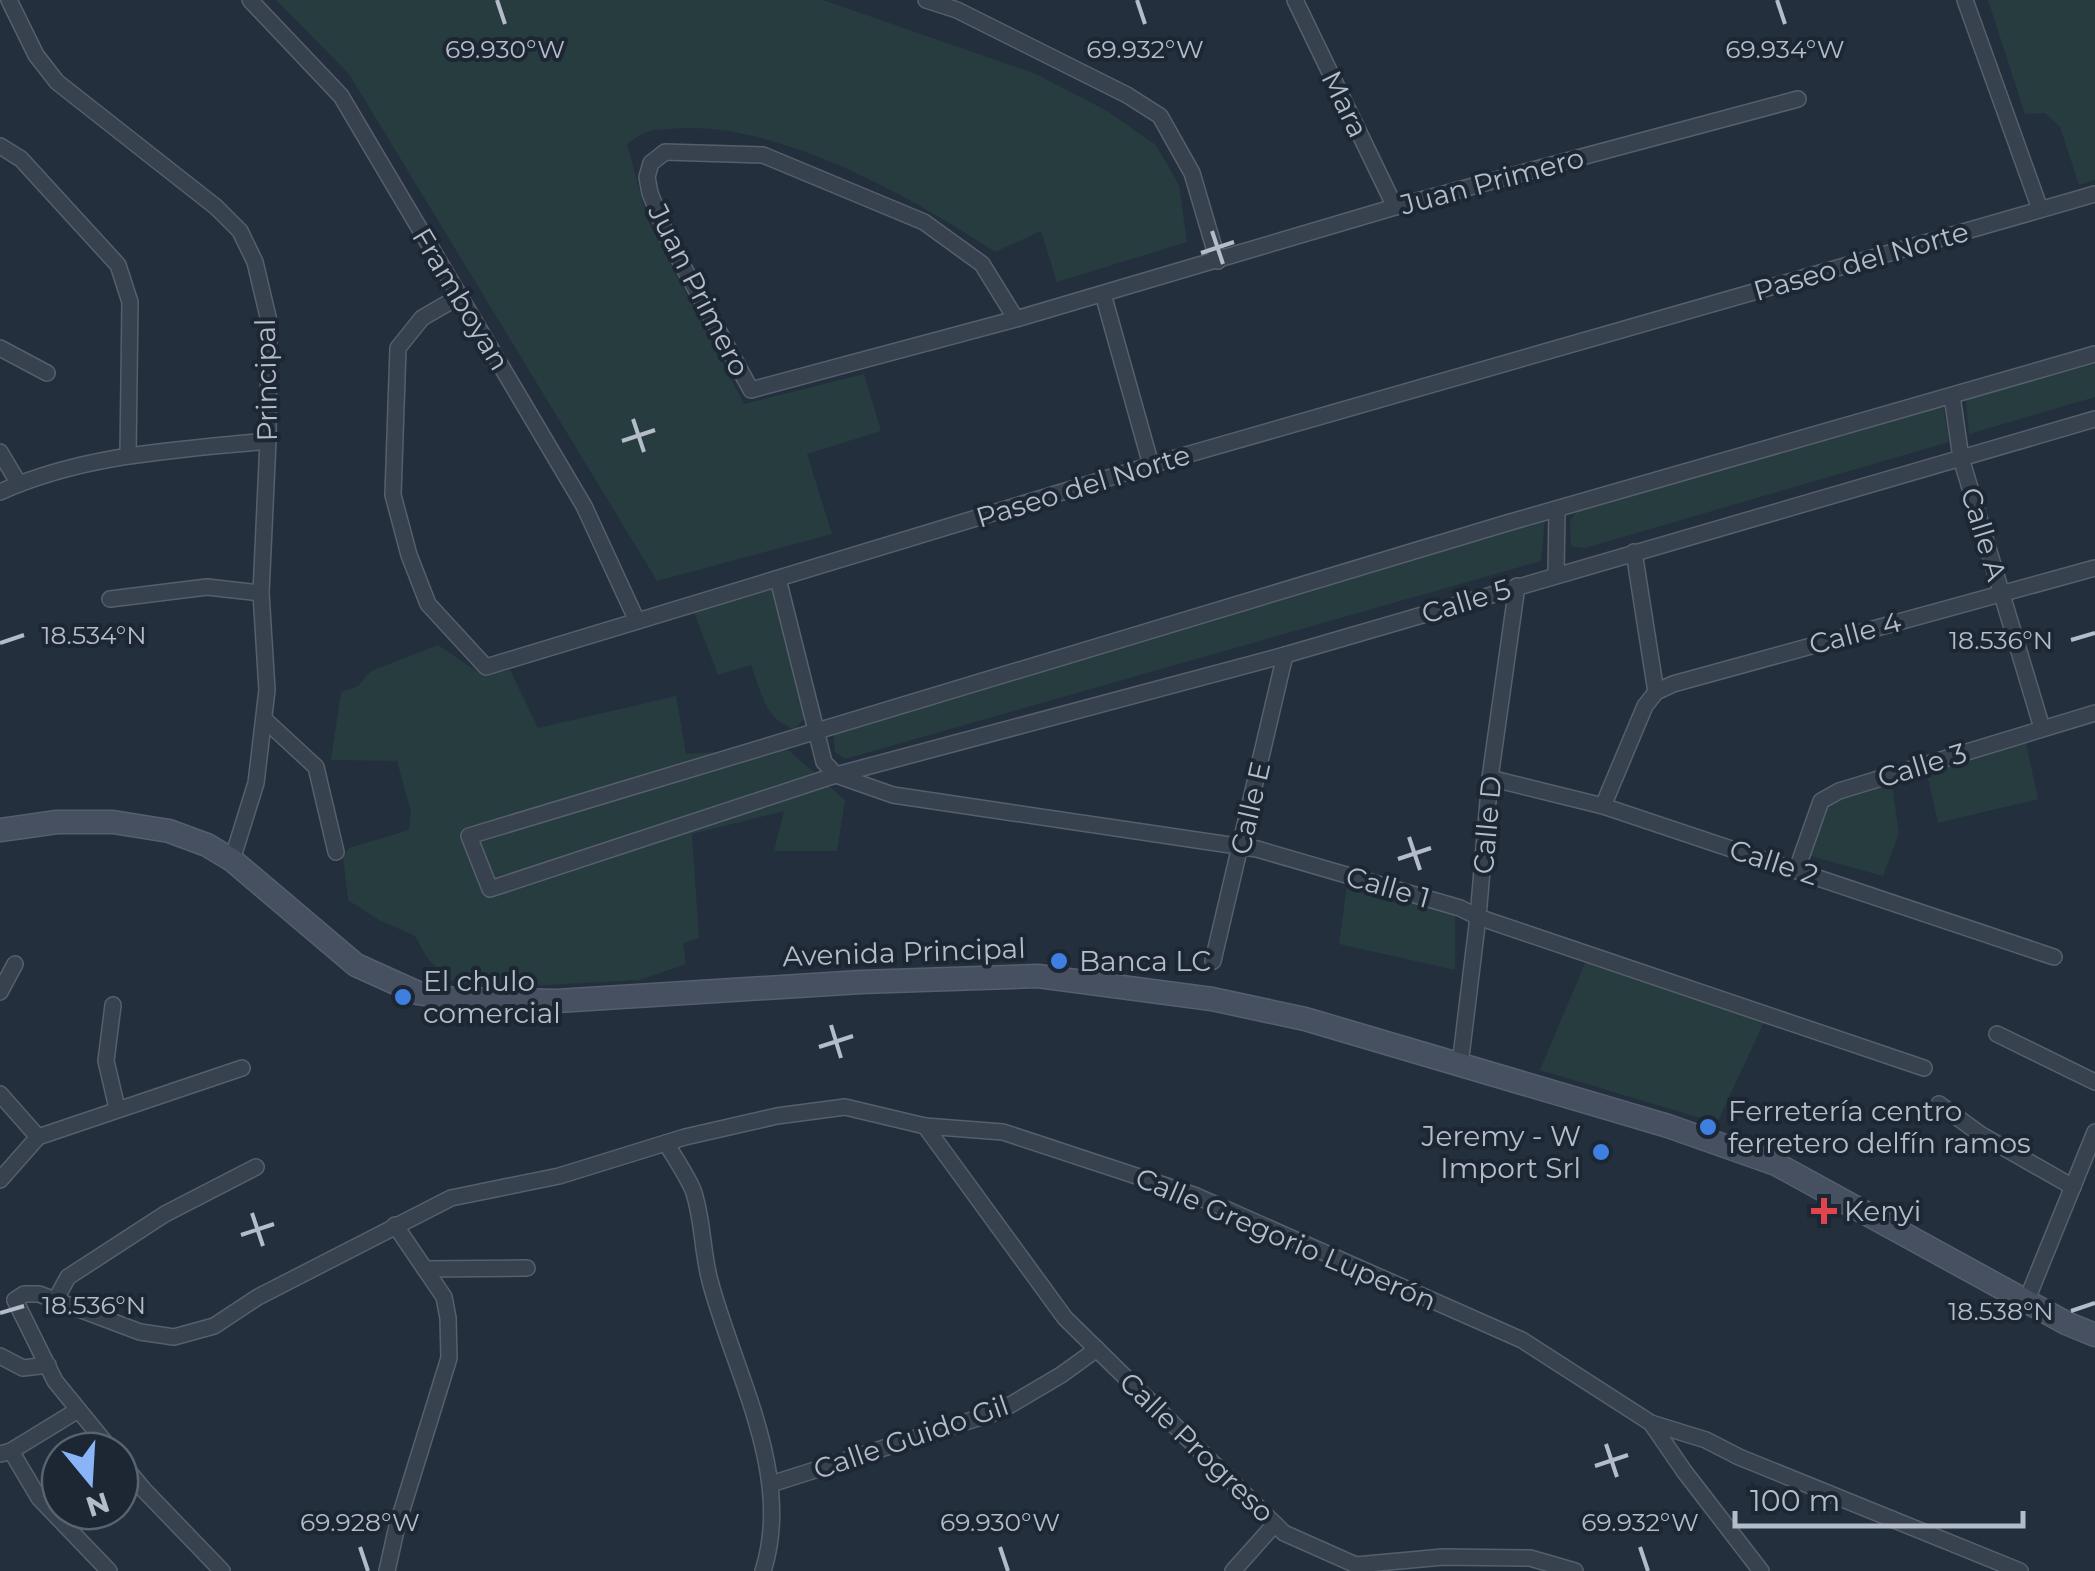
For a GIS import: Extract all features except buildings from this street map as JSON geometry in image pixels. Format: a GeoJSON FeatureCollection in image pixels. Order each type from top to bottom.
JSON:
{"type":"FeatureCollection","features":[{"type":"Feature","properties":{"kind":"street","name":"Principal"},"geometry":{"type":"LineString","coordinates":[[9,0],[36,55],[57,82],[216,207],[240,231],[256,262],[269,321],[261,593],[267,690],[256,783],[232,860]]}},
{"type":"Feature","properties":{"kind":"street","name":"Framboyan"},"geometry":{"type":"LineString","coordinates":[[250,0],[341,96],[584,506],[637,622]]}},
{"type":"Feature","properties":{"kind":"street"},"geometry":{"type":"LineString","coordinates":[[926,0],[960,5],[1160,116],[1192,172],[1218,261]]}},
{"type":"Feature","properties":{"kind":"street","name":"Mara"},"geometry":{"type":"LineString","coordinates":[[1296,0],[1395,207]]}},
{"type":"Feature","properties":{"kind":"street"},"geometry":{"type":"LineString","coordinates":[[1966,0],[2040,210]]}},
{"type":"Feature","properties":{"kind":"street","name":"Juan Primero"},"geometry":{"type":"LineString","coordinates":[[1016,320],[982,264],[924,222],[842,186],[763,155],[665,152],[651,163],[646,177],[668,240],[751,390],[1016,320],[1395,207],[1798,100]]}},
{"type":"Feature","properties":{"kind":"street"},"geometry":{"type":"LineString","coordinates":[[0,146],[21,159],[118,265],[130,302],[128,455]]}},
{"type":"Feature","properties":{"kind":"street","name":"Paseo del Norte"},"geometry":{"type":"LineString","coordinates":[[460,296],[422,318],[398,348],[393,495],[409,555],[428,604],[486,667],[1150,466],[2095,194]]}},
{"type":"Feature","properties":{"kind":"street"},"geometry":{"type":"LineString","coordinates":[[1104,294],[1150,466]]}},
{"type":"Feature","properties":{"kind":"street"},"geometry":{"type":"LineString","coordinates":[[0,348],[47,373]]}},
{"type":"Feature","properties":{"kind":"street"},"geometry":{"type":"LineString","coordinates":[[818,730],[1557,509],[2095,354]]}},
{"type":"Feature","properties":{"kind":"street","name":"Calle A"},"geometry":{"type":"LineString","coordinates":[[1952,396],[1962,458],[2042,728]]}},
{"type":"Feature","properties":{"kind":"street","name":"Calle 5"},"geometry":{"type":"LineString","coordinates":[[818,730],[469,836],[490,889],[836,775],[1285,655],[2095,419]]}},
{"type":"Feature","properties":{"kind":"street"},"geometry":{"type":"LineString","coordinates":[[0,492],[45,473],[128,455],[268,441]]}},
{"type":"Feature","properties":{"kind":"street"},"geometry":{"type":"LineString","coordinates":[[0,452],[19,484]]}},
{"type":"Feature","properties":{"kind":"street"},"geometry":{"type":"LineString","coordinates":[[1556,574],[1557,509]]}},
{"type":"Feature","properties":{"kind":"street"},"geometry":{"type":"LineString","coordinates":[[1603,806],[1646,706],[1656,692],[1634,552]]}},
{"type":"Feature","properties":{"kind":"street","name":"Calle 4"},"geometry":{"type":"LineString","coordinates":[[1656,692],[1673,684],[2095,568]]}},
{"type":"Feature","properties":{"kind":"street"},"geometry":{"type":"LineString","coordinates":[[778,579],[824,762],[836,775]]}},
{"type":"Feature","properties":{"kind":"street","name":"Calle D"},"geometry":{"type":"LineString","coordinates":[[1460,1065],[1490,778],[1518,586]]}},
{"type":"Feature","properties":{"kind":"street"},"geometry":{"type":"LineString","coordinates":[[110,599],[206,587],[261,593]]}},
{"type":"Feature","properties":{"kind":"street","name":"Calle E"},"geometry":{"type":"LineString","coordinates":[[1213,961],[1285,655]]}},
{"type":"Feature","properties":{"kind":"street","name":"Calle 3"},"geometry":{"type":"LineString","coordinates":[[1797,869],[1821,801],[1839,791],[2095,713]]}},
{"type":"Feature","properties":{"kind":"street"},"geometry":{"type":"LineString","coordinates":[[264,719],[316,767],[336,852]]}},
{"type":"Feature","properties":{"kind":"street","name":"Calle 1"},"geometry":{"type":"LineString","coordinates":[[836,775],[893,794],[1242,847],[1460,908],[1924,1068]]}},
{"type":"Feature","properties":{"kind":"street","name":"Calle 2"},"geometry":{"type":"LineString","coordinates":[[1490,778],[1603,806],[2054,957]]}},
{"type":"Feature","properties":{"kind":"street","name":"Avenida Principal"},"geometry":{"type":"LineString","coordinates":[[0,830],[57,822],[114,822],[168,831],[207,845],[232,860],[356,965],[418,993],[455,999],[556,1001],[861,982],[1038,976],[1212,999],[1305,1019],[1668,1126],[1776,1164],[2026,1302],[2095,1335]]}},
{"type":"Feature","properties":{"kind":"street"},"geometry":{"type":"LineString","coordinates":[[0,992],[15,964]]}},
{"type":"Feature","properties":{"kind":"street"},"geometry":{"type":"LineString","coordinates":[[113,1005],[106,1061],[118,1108]]}},
{"type":"Feature","properties":{"kind":"street"},"geometry":{"type":"LineString","coordinates":[[1998,1034],[2095,1082]]}},
{"type":"Feature","properties":{"kind":"street"},"geometry":{"type":"LineString","coordinates":[[0,1180],[38,1137],[242,1068]]}},
{"type":"Feature","properties":{"kind":"street"},"geometry":{"type":"LineString","coordinates":[[0,1094],[38,1137]]}},
{"type":"Feature","properties":{"kind":"street"},"geometry":{"type":"LineString","coordinates":[[1939,1104],[1980,1134],[2073,1187]]}},
{"type":"Feature","properties":{"kind":"street","name":"Calle Gregorio Luperón"},"geometry":{"type":"LineString","coordinates":[[8,1297],[24,1294],[56,1298],[140,1332],[174,1338],[214,1326],[258,1297],[451,1198],[559,1176],[666,1143],[777,1116],[844,1107],[924,1126],[1003,1132],[1194,1194],[1522,1340],[1651,1423],[1706,1440],[2020,1571]]}},
{"type":"Feature","properties":{"kind":"street","name":"Calle Progreso"},"geometry":{"type":"LineString","coordinates":[[924,1126],[1065,1318],[1284,1533],[1356,1565],[1444,1557],[1530,1558],[1575,1571]]}},
{"type":"Feature","properties":{"kind":"street"},"geometry":{"type":"LineString","coordinates":[[2026,1302],[2095,1132]]}},
{"type":"Feature","properties":{"kind":"street"},"geometry":{"type":"LineString","coordinates":[[666,1143],[693,1191],[709,1279],[771,1484],[770,1550],[763,1571]]}},
{"type":"Feature","properties":{"kind":"street"},"geometry":{"type":"LineString","coordinates":[[56,1298],[68,1277],[84,1266],[165,1214],[256,1167]]}},
{"type":"Feature","properties":{"kind":"street"},"geometry":{"type":"LineString","coordinates":[[387,1571],[396,1526],[449,1358],[444,1296],[396,1226]]}},
{"type":"Feature","properties":{"kind":"street"},"geometry":{"type":"LineString","coordinates":[[425,1268],[527,1268]]}},
{"type":"Feature","properties":{"kind":"street"},"geometry":{"type":"LineString","coordinates":[[8,1297],[55,1381],[95,1431]]}},
{"type":"Feature","properties":{"kind":"street","name":"Calle Guido Gil"},"geometry":{"type":"LineString","coordinates":[[771,1484],[1000,1411],[1097,1349]]}},
{"type":"Feature","properties":{"kind":"street"},"geometry":{"type":"LineString","coordinates":[[0,1356],[23,1368],[48,1366]]}},
{"type":"Feature","properties":{"kind":"street"},"geometry":{"type":"LineString","coordinates":[[78,1410],[6,1452],[39,1498],[109,1571]]}},
{"type":"Feature","properties":{"kind":"street"},"geometry":{"type":"LineString","coordinates":[[1651,1423],[1761,1571]]}},
{"type":"Feature","properties":{"kind":"street"},"geometry":{"type":"LineString","coordinates":[[140,1483],[222,1571]]}},
{"type":"Feature","properties":{"kind":"street"},"geometry":{"type":"LineString","coordinates":[[1233,1571],[1276,1524]]}},
{"type":"Feature","properties":{"kind":"green space"},"geometry":{"type":"Polygon","coordinates":[[[276,0],[823,0],[1036,74],[1107,111],[1156,145],[1179,185],[1187,242],[1057,282],[1041,231],[995,252],[882,186],[796,148],[710,129],[655,130],[637,137],[627,144],[648,221],[744,404],[864,374],[881,431],[807,454],[832,534],[657,581],[349,74],[276,0]]]}},
{"type":"Feature","properties":{"kind":"green space"},"geometry":{"type":"Polygon","coordinates":[[[1988,0],[2095,0],[2095,180],[2079,185],[2060,127],[2045,113],[2025,114],[1988,0]]]}},
{"type":"Feature","properties":{"kind":"green space"},"geometry":{"type":"Polygon","coordinates":[[[2095,363],[2095,397],[1969,434],[1966,400],[2095,363]]]}},
{"type":"Feature","properties":{"kind":"green space"},"geometry":{"type":"Polygon","coordinates":[[[1942,398],[1949,442],[1585,548],[1571,546],[1570,521],[1576,512],[1942,398]]]}},
{"type":"Feature","properties":{"kind":"green space"},"geometry":{"type":"Polygon","coordinates":[[[1545,520],[1541,561],[845,759],[835,752],[833,725],[1545,520]]]}},
{"type":"Feature","properties":{"kind":"green space"},"geometry":{"type":"Polygon","coordinates":[[[774,585],[807,717],[794,729],[770,712],[751,665],[718,675],[693,610],[774,585]]]}},
{"type":"Feature","properties":{"kind":"green space"},"geometry":{"type":"Polygon","coordinates":[[[438,645],[479,673],[510,670],[538,728],[676,696],[686,754],[786,748],[845,800],[837,851],[774,851],[784,811],[692,834],[699,938],[683,943],[686,964],[640,980],[487,988],[446,979],[415,936],[348,900],[343,857],[349,848],[409,830],[411,812],[397,761],[331,760],[341,692],[358,686],[371,671],[438,645]]]}},
{"type":"Feature","properties":{"kind":"green space"},"geometry":{"type":"Polygon","coordinates":[[[2025,738],[2038,799],[1938,823],[1925,765],[2025,738]]]}},
{"type":"Feature","properties":{"kind":"green space"},"geometry":{"type":"Polygon","coordinates":[[[1891,778],[1899,833],[1883,876],[1807,855],[1823,801],[1891,778]]]}},
{"type":"Feature","properties":{"kind":"green space"},"geometry":{"type":"Polygon","coordinates":[[[1347,886],[1455,915],[1455,970],[1339,944],[1347,886]]]}},
{"type":"Feature","properties":{"kind":"green space"},"geometry":{"type":"Polygon","coordinates":[[[1586,961],[1765,1020],[1717,1123],[1540,1070],[1586,961]]]}},
{"type":"Feature","properties":{"kind":"place","name":"Banca LC"},"geometry":{"type":"Point","coordinates":[1059,961]}},
{"type":"Feature","properties":{"kind":"place","name":"El chulo comercial"},"geometry":{"type":"Point","coordinates":[403,997]}},
{"type":"Feature","properties":{"kind":"place","name":"Ferretería centro ferretero delfín ramos"},"geometry":{"type":"Point","coordinates":[1708,1127]}},
{"type":"Feature","properties":{"kind":"place","name":"Jeremy - W Import Srl"},"geometry":{"type":"Point","coordinates":[1601,1152]}},
{"type":"Feature","properties":{"kind":"place","name":"Kenyi"},"geometry":{"type":"Point","coordinates":[1824,1211]}}]}
